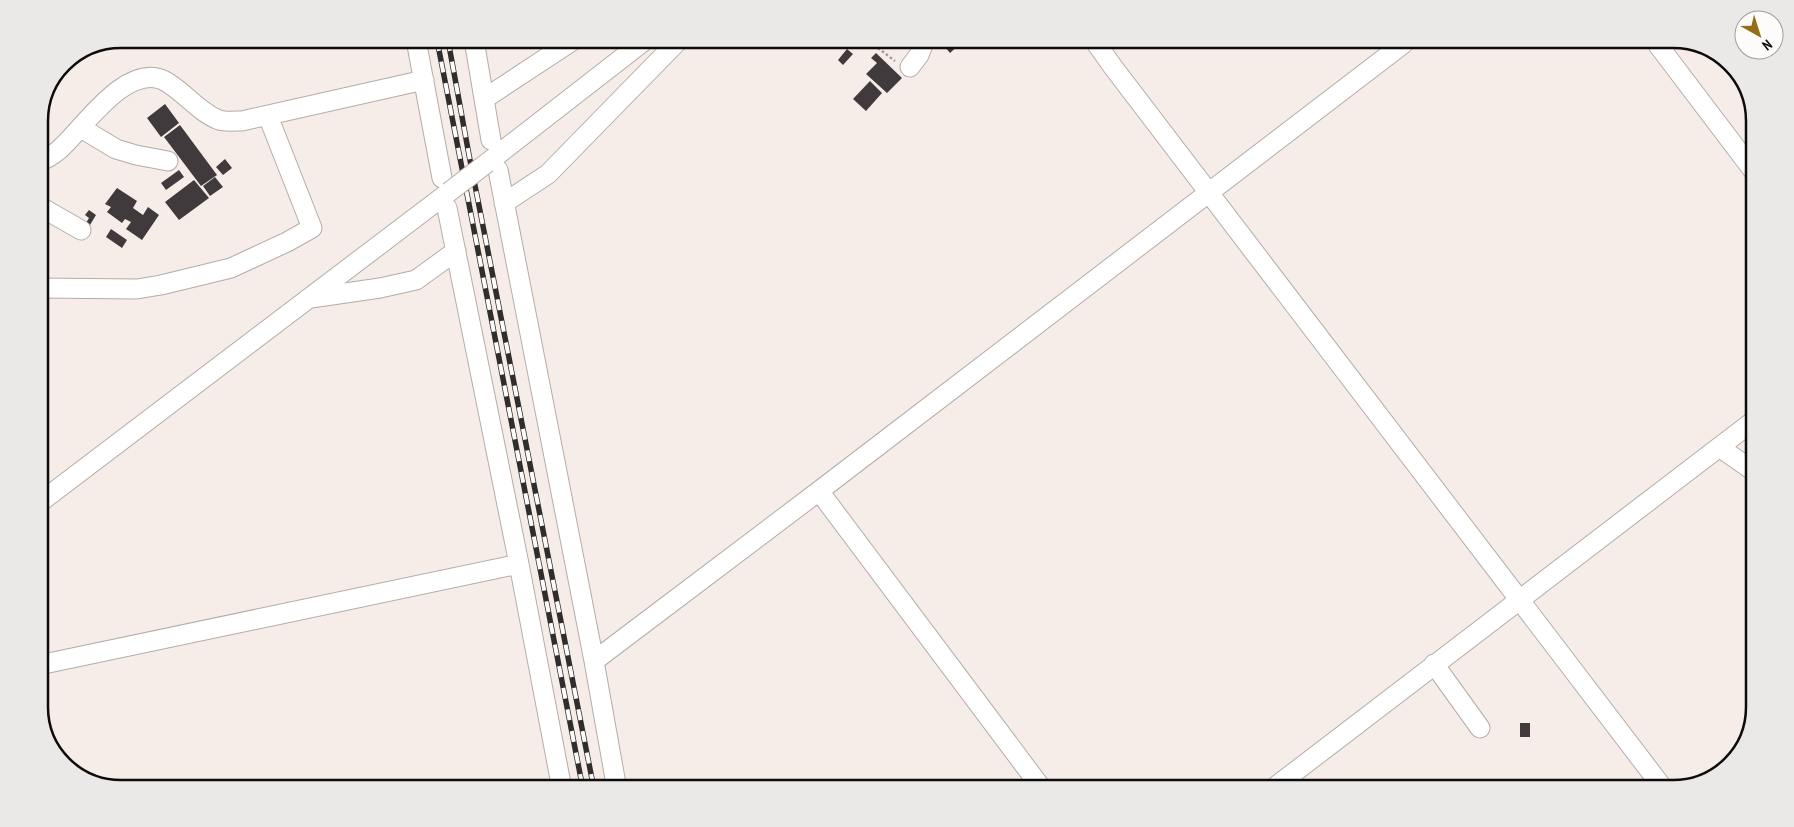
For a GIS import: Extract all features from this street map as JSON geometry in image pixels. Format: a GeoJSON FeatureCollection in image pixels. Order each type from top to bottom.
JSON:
{"type":"FeatureCollection","features":[{"type":"Feature","properties":{"kind":"street"},"geometry":{"type":"LineString","coordinates":[[418,48],[456,251],[520,564],[560,779]]}},
{"type":"Feature","properties":{"kind":"street"},"geometry":{"type":"LineString","coordinates":[[475,48],[491,140]]}},
{"type":"Feature","properties":{"kind":"street"},"geometry":{"type":"LineString","coordinates":[[484,99],[560,48]]}},
{"type":"Feature","properties":{"kind":"street"},"geometry":{"type":"LineString","coordinates":[[48,496],[446,193],[492,166],[635,48]]}},
{"type":"Feature","properties":{"kind":"street"},"geometry":{"type":"LineString","coordinates":[[504,203],[548,174],[671,48]]}},
{"type":"Feature","properties":{"kind":"street"},"geometry":{"type":"LineString","coordinates":[[910,67],[921,48]]}},
{"type":"Feature","properties":{"kind":"street"},"geometry":{"type":"LineString","coordinates":[[1100,48],[1656,779]]}},
{"type":"Feature","properties":{"kind":"street"},"geometry":{"type":"LineString","coordinates":[[594,661],[1398,48]]}},
{"type":"Feature","properties":{"kind":"street"},"geometry":{"type":"LineString","coordinates":[[1660,48],[1746,162]]}},
{"type":"Feature","properties":{"kind":"street"},"geometry":{"type":"LineString","coordinates":[[48,158],[122,87],[146,78],[164,80],[220,120],[242,121],[424,80]]}},
{"type":"Feature","properties":{"kind":"street"},"geometry":{"type":"LineString","coordinates":[[48,288],[137,289],[161,285],[231,268],[312,228],[268,116]]}},
{"type":"Feature","properties":{"kind":"street"},"geometry":{"type":"LineString","coordinates":[[81,128],[116,149],[168,161]]}},
{"type":"Feature","properties":{"kind":"street"},"geometry":{"type":"LineString","coordinates":[[492,166],[504,203],[594,661],[615,779]]}},
{"type":"Feature","properties":{"kind":"street"},"geometry":{"type":"LineString","coordinates":[[48,211],[81,230]]}},
{"type":"Feature","properties":{"kind":"street"},"geometry":{"type":"LineString","coordinates":[[310,298],[380,288],[416,280],[456,251]]}},
{"type":"Feature","properties":{"kind":"street"},"geometry":{"type":"LineString","coordinates":[[1285,779],[1746,427]]}},
{"type":"Feature","properties":{"kind":"street"},"geometry":{"type":"LineString","coordinates":[[1719,447],[1746,466]]}},
{"type":"Feature","properties":{"kind":"street"},"geometry":{"type":"LineString","coordinates":[[819,491],[1035,779]]}},
{"type":"Feature","properties":{"kind":"street"},"geometry":{"type":"LineString","coordinates":[[48,662],[520,564]]}},
{"type":"Feature","properties":{"kind":"street"},"geometry":{"type":"LineString","coordinates":[[1434,664],[1480,728]]}},
{"type":"Feature","properties":{"kind":"path"},"geometry":{"type":"LineString","coordinates":[[878,48],[904,67],[910,67]]}},
{"type":"Feature","properties":{"kind":"building"},"geometry":{"type":"Polygon","coordinates":[[[946,48],[955,48],[950,53],[946,48]]]}},
{"type":"Feature","properties":{"kind":"building"},"geometry":{"type":"Polygon","coordinates":[[[847,49],[853,54],[843,65],[838,60],[847,49]]]}},
{"type":"Feature","properties":{"kind":"building"},"geometry":{"type":"Polygon","coordinates":[[[876,53],[902,78],[887,93],[866,74],[877,63],[871,58],[876,53]]]}},
{"type":"Feature","properties":{"kind":"building"},"geometry":{"type":"Polygon","coordinates":[[[870,81],[882,93],[866,111],[853,99],[870,81]]]}},
{"type":"Feature","properties":{"kind":"building"},"geometry":{"type":"Polygon","coordinates":[[[165,104],[179,123],[161,137],[147,118],[165,104]]]}},
{"type":"Feature","properties":{"kind":"building"},"geometry":{"type":"Polygon","coordinates":[[[180,125],[217,175],[201,186],[164,137],[180,125]]]}},
{"type":"Feature","properties":{"kind":"building"},"geometry":{"type":"Polygon","coordinates":[[[225,159],[232,168],[223,175],[216,167],[225,159]]]}},
{"type":"Feature","properties":{"kind":"building"},"geometry":{"type":"Polygon","coordinates":[[[179,170],[184,177],[166,190],[161,183],[179,170]]]}},
{"type":"Feature","properties":{"kind":"building"},"geometry":{"type":"Polygon","coordinates":[[[215,177],[223,187],[210,196],[203,186],[215,177]]]}},
{"type":"Feature","properties":{"kind":"building"},"geometry":{"type":"Polygon","coordinates":[[[194,180],[209,198],[179,220],[165,202],[194,180]]]}},
{"type":"Feature","properties":{"kind":"building"},"geometry":{"type":"Polygon","coordinates":[[[117,188],[137,201],[133,208],[143,215],[148,207],[159,215],[142,240],[126,229],[131,222],[125,219],[122,223],[107,212],[111,207],[105,204],[117,188]]]}},
{"type":"Feature","properties":{"kind":"building"},"geometry":{"type":"Polygon","coordinates":[[[89,210],[96,215],[90,225],[86,223],[89,218],[85,215],[89,210]]]}},
{"type":"Feature","properties":{"kind":"building"},"geometry":{"type":"Polygon","coordinates":[[[111,229],[127,240],[122,248],[106,237],[111,229]]]}},
{"type":"Feature","properties":{"kind":"building"},"geometry":{"type":"Polygon","coordinates":[[[1520,723],[1530,723],[1530,737],[1520,737],[1520,723]]]}},
{"type":"Feature","properties":{"kind":"railway"},"geometry":{"type":"LineString","coordinates":[[439,48],[581,779]]}},
{"type":"Feature","properties":{"kind":"railway"},"geometry":{"type":"LineString","coordinates":[[449,48],[592,779]]}}]}
